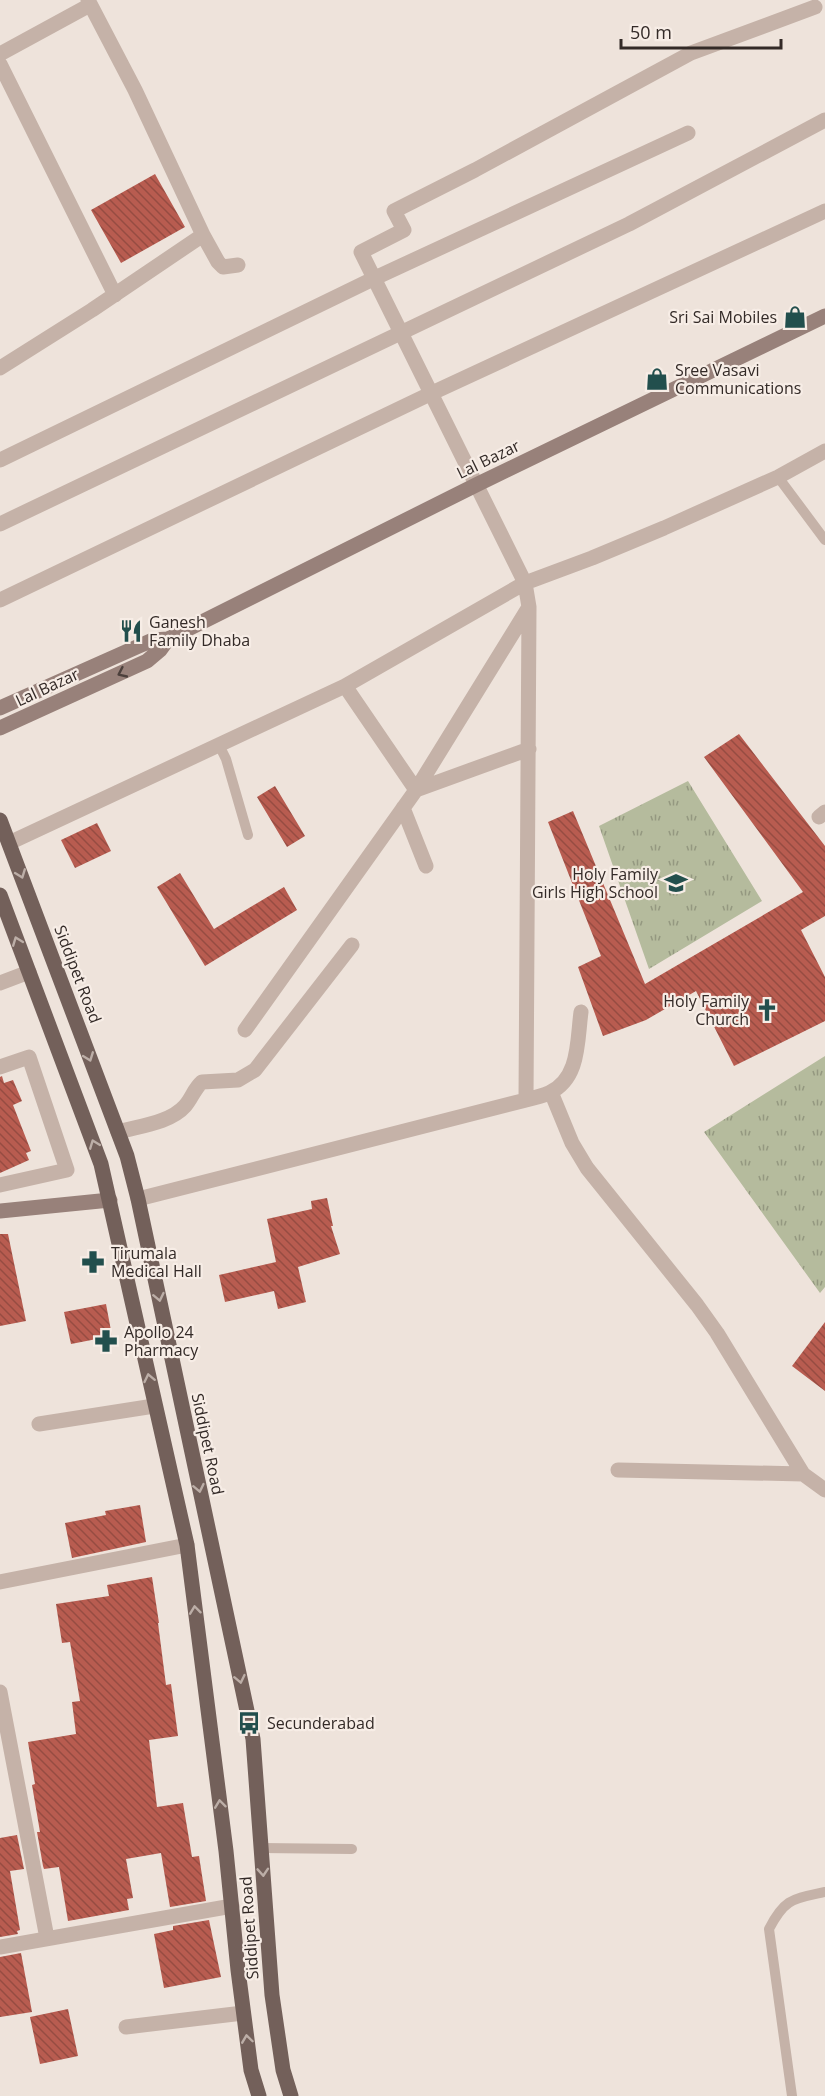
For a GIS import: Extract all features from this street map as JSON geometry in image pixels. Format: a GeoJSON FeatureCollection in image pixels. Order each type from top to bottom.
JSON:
{"type":"FeatureCollection","features":[{"type":"Feature","properties":{"kind":"main road","name":"Lal Bazar"},"geometry":{"type":"LineString","coordinates":[[0,708],[153,640],[168,639],[478,484],[825,316]]}},
{"type":"Feature","properties":{"kind":"main road","name":"Lal Bazar"},"geometry":{"type":"LineString","coordinates":[[0,728],[147,661],[160,650],[168,639]]}},
{"type":"Feature","properties":{"kind":"main road","name":"Siddipet Road"},"geometry":{"type":"LineString","coordinates":[[0,820],[127,1156],[138,1199],[253,1739],[272,1995],[283,2070],[291,2096]]}},
{"type":"Feature","properties":{"kind":"main road","name":"Siddipet Road"},"geometry":{"type":"LineString","coordinates":[[0,895],[101,1164],[187,1545],[243,2013],[251,2070],[259,2096]]}},
{"type":"Feature","properties":{"kind":"main road"},"geometry":{"type":"LineString","coordinates":[[0,1211],[138,1199]]}},
{"type":"Feature","properties":{"kind":"street"},"geometry":{"type":"LineString","coordinates":[[0,54],[89,2],[135,90],[218,262],[224,267],[238,265]]}},
{"type":"Feature","properties":{"kind":"street"},"geometry":{"type":"LineString","coordinates":[[526,1100],[529,607],[525,583],[478,484],[361,252],[404,230],[394,211],[475,170],[691,53],[814,7]]}},
{"type":"Feature","properties":{"kind":"street"},"geometry":{"type":"LineString","coordinates":[[0,63],[115,294]]}},
{"type":"Feature","properties":{"kind":"street"},"geometry":{"type":"LineString","coordinates":[[0,524],[629,224],[825,120]]}},
{"type":"Feature","properties":{"kind":"street"},"geometry":{"type":"LineString","coordinates":[[0,460],[375,278],[688,133]]}},
{"type":"Feature","properties":{"kind":"street"},"geometry":{"type":"LineString","coordinates":[[0,600],[432,393],[825,211]]}},
{"type":"Feature","properties":{"kind":"street"},"geometry":{"type":"LineString","coordinates":[[0,368],[203,235]]}},
{"type":"Feature","properties":{"kind":"street"},"geometry":{"type":"LineString","coordinates":[[9,843],[345,686],[525,583],[592,558],[778,477],[825,451]]}},
{"type":"Feature","properties":{"kind":"street"},"geometry":{"type":"LineString","coordinates":[[245,1030],[416,790],[529,607]]}},
{"type":"Feature","properties":{"kind":"street"},"geometry":{"type":"LineString","coordinates":[[345,686],[416,790]]}},
{"type":"Feature","properties":{"kind":"street"},"geometry":{"type":"LineString","coordinates":[[416,790],[529,749]]}},
{"type":"Feature","properties":{"kind":"street"},"geometry":{"type":"LineString","coordinates":[[403,808],[426,866]]}},
{"type":"Feature","properties":{"kind":"street"},"geometry":{"type":"LineString","coordinates":[[117,1132],[173,1116],[187,1105],[194,1089],[202,1082],[238,1080],[255,1070],[352,945]]}},
{"type":"Feature","properties":{"kind":"street"},"geometry":{"type":"LineString","coordinates":[[0,983],[29,972]]}},
{"type":"Feature","properties":{"kind":"street"},"geometry":{"type":"LineString","coordinates":[[138,1199],[551,1092],[565,1081],[573,1068],[580,1012]]}},
{"type":"Feature","properties":{"kind":"street"},"geometry":{"type":"LineString","coordinates":[[0,1067],[29,1057],[67,1170],[0,1185]]}},
{"type":"Feature","properties":{"kind":"street"},"geometry":{"type":"LineString","coordinates":[[551,1092],[572,1143],[587,1168],[704,1314],[750,1384],[803,1473],[825,1490]]}},
{"type":"Feature","properties":{"kind":"street"},"geometry":{"type":"LineString","coordinates":[[39,1424],[154,1406]]}},
{"type":"Feature","properties":{"kind":"street"},"geometry":{"type":"LineString","coordinates":[[618,1470],[803,1473]]}},
{"type":"Feature","properties":{"kind":"street"},"geometry":{"type":"LineString","coordinates":[[0,1582],[187,1545]]}},
{"type":"Feature","properties":{"kind":"street"},"geometry":{"type":"LineString","coordinates":[[0,1692],[47,1938]]}},
{"type":"Feature","properties":{"kind":"street"},"geometry":{"type":"LineString","coordinates":[[0,1947],[232,1906]]}},
{"type":"Feature","properties":{"kind":"street"},"geometry":{"type":"LineString","coordinates":[[126,2027],[243,2013]]}},
{"type":"Feature","properties":{"kind":"lane"},"geometry":{"type":"LineString","coordinates":[[778,477],[825,540]]}},
{"type":"Feature","properties":{"kind":"lane"},"geometry":{"type":"LineString","coordinates":[[219,745],[226,759],[248,835]]}},
{"type":"Feature","properties":{"kind":"lane"},"geometry":{"type":"LineString","coordinates":[[261,1848],[352,1849]]}},
{"type":"Feature","properties":{"kind":"lane"},"geometry":{"type":"LineString","coordinates":[[792,2096],[769,1929],[778,1911],[795,1898],[825,1892]]}},
{"type":"Feature","properties":{"kind":"green space"},"geometry":{"type":"Polygon","coordinates":[[[688,781],[762,901],[649,969],[599,826],[688,781]]]}},
{"type":"Feature","properties":{"kind":"green space"},"geometry":{"type":"Polygon","coordinates":[[[825,1056],[825,1287],[820,1293],[704,1132],[825,1056]]]}},
{"type":"Feature","properties":{"kind":"building"},"geometry":{"type":"Polygon","coordinates":[[[155,174],[185,227],[121,263],[91,210],[155,174]]]}},
{"type":"Feature","properties":{"kind":"building"},"geometry":{"type":"Polygon","coordinates":[[[739,734],[825,846],[825,916],[801,930],[825,977],[825,1021],[734,1066],[696,991],[646,1020],[603,1036],[578,967],[601,956],[548,822],[573,811],[645,984],[803,892],[704,757],[739,734]]]}},
{"type":"Feature","properties":{"kind":"building"},"geometry":{"type":"Polygon","coordinates":[[[275,786],[305,836],[287,847],[257,797],[275,786]]]}},
{"type":"Feature","properties":{"kind":"building"},"geometry":{"type":"Polygon","coordinates":[[[97,823],[111,851],[75,868],[61,840],[97,823]]]}},
{"type":"Feature","properties":{"kind":"building"},"geometry":{"type":"Polygon","coordinates":[[[180,873],[214,929],[284,887],[297,910],[205,966],[157,887],[180,873]]]}},
{"type":"Feature","properties":{"kind":"building"},"geometry":{"type":"Polygon","coordinates":[[[2,1076],[4,1083],[13,1080],[22,1101],[13,1105],[31,1151],[26,1153],[29,1160],[0,1173],[0,1077],[2,1076]]]}},
{"type":"Feature","properties":{"kind":"building"},"geometry":{"type":"Polygon","coordinates":[[[327,1198],[333,1226],[331,1226],[340,1254],[298,1267],[306,1302],[278,1309],[274,1291],[225,1302],[219,1275],[276,1262],[267,1219],[312,1209],[311,1201],[327,1198]]]}},
{"type":"Feature","properties":{"kind":"building"},"geometry":{"type":"Polygon","coordinates":[[[0,1234],[8,1234],[26,1321],[0,1326],[0,1234]]]}},
{"type":"Feature","properties":{"kind":"building"},"geometry":{"type":"Polygon","coordinates":[[[106,1304],[112,1336],[71,1344],[64,1312],[106,1304]]]}},
{"type":"Feature","properties":{"kind":"building"},"geometry":{"type":"Polygon","coordinates":[[[825,1322],[825,1391],[792,1366],[825,1322]]]}},
{"type":"Feature","properties":{"kind":"building"},"geometry":{"type":"Polygon","coordinates":[[[140,1505],[146,1542],[72,1558],[65,1523],[106,1515],[105,1511],[140,1505]]]}},
{"type":"Feature","properties":{"kind":"building"},"geometry":{"type":"Polygon","coordinates":[[[152,1577],[166,1685],[171,1684],[178,1736],[149,1740],[157,1807],[183,1803],[192,1857],[199,1856],[206,1901],[170,1907],[161,1853],[126,1859],[133,1898],[127,1899],[129,1910],[68,1921],[59,1867],[44,1869],[43,1866],[32,1785],[35,1784],[28,1742],[76,1734],[72,1702],[80,1701],[70,1642],[62,1643],[56,1604],[109,1596],[107,1585],[152,1577]]]}},
{"type":"Feature","properties":{"kind":"building"},"geometry":{"type":"Polygon","coordinates":[[[17,1835],[24,1869],[10,1871],[20,1930],[17,1931],[18,1934],[0,1937],[0,1838],[17,1835]]]}},
{"type":"Feature","properties":{"kind":"building"},"geometry":{"type":"Polygon","coordinates":[[[209,1920],[221,1977],[164,1988],[154,1934],[173,1930],[173,1926],[209,1920]]]}},
{"type":"Feature","properties":{"kind":"building"},"geometry":{"type":"Polygon","coordinates":[[[21,1953],[32,2012],[0,2017],[0,1957],[21,1953]]]}},
{"type":"Feature","properties":{"kind":"building"},"geometry":{"type":"Polygon","coordinates":[[[68,2009],[78,2056],[40,2064],[30,2017],[68,2009]]]}},
{"type":"Feature","properties":{"kind":"place","name":"Sri Sai Mobiles"},"geometry":{"type":"Point","coordinates":[795,317]}},
{"type":"Feature","properties":{"kind":"place","name":"Sree Vasavi Communications"},"geometry":{"type":"Point","coordinates":[657,379]}},
{"type":"Feature","properties":{"kind":"place","name":"Ganesh Family Dhaba"},"geometry":{"type":"Point","coordinates":[131,631]}},
{"type":"Feature","properties":{"kind":"place","name":"Holy Family Girls High School"},"geometry":{"type":"Point","coordinates":[676,883]}},
{"type":"Feature","properties":{"kind":"place","name":"Holy Family Church"},"geometry":{"type":"Point","coordinates":[767,1010]}},
{"type":"Feature","properties":{"kind":"place","name":"Tirumala Medical Hall"},"geometry":{"type":"Point","coordinates":[93,1262]}},
{"type":"Feature","properties":{"kind":"place","name":"Apollo 24 Pharmacy"},"geometry":{"type":"Point","coordinates":[106,1341]}},
{"type":"Feature","properties":{"kind":"place","name":"Secunderabad"},"geometry":{"type":"Point","coordinates":[249,1723]}}]}
